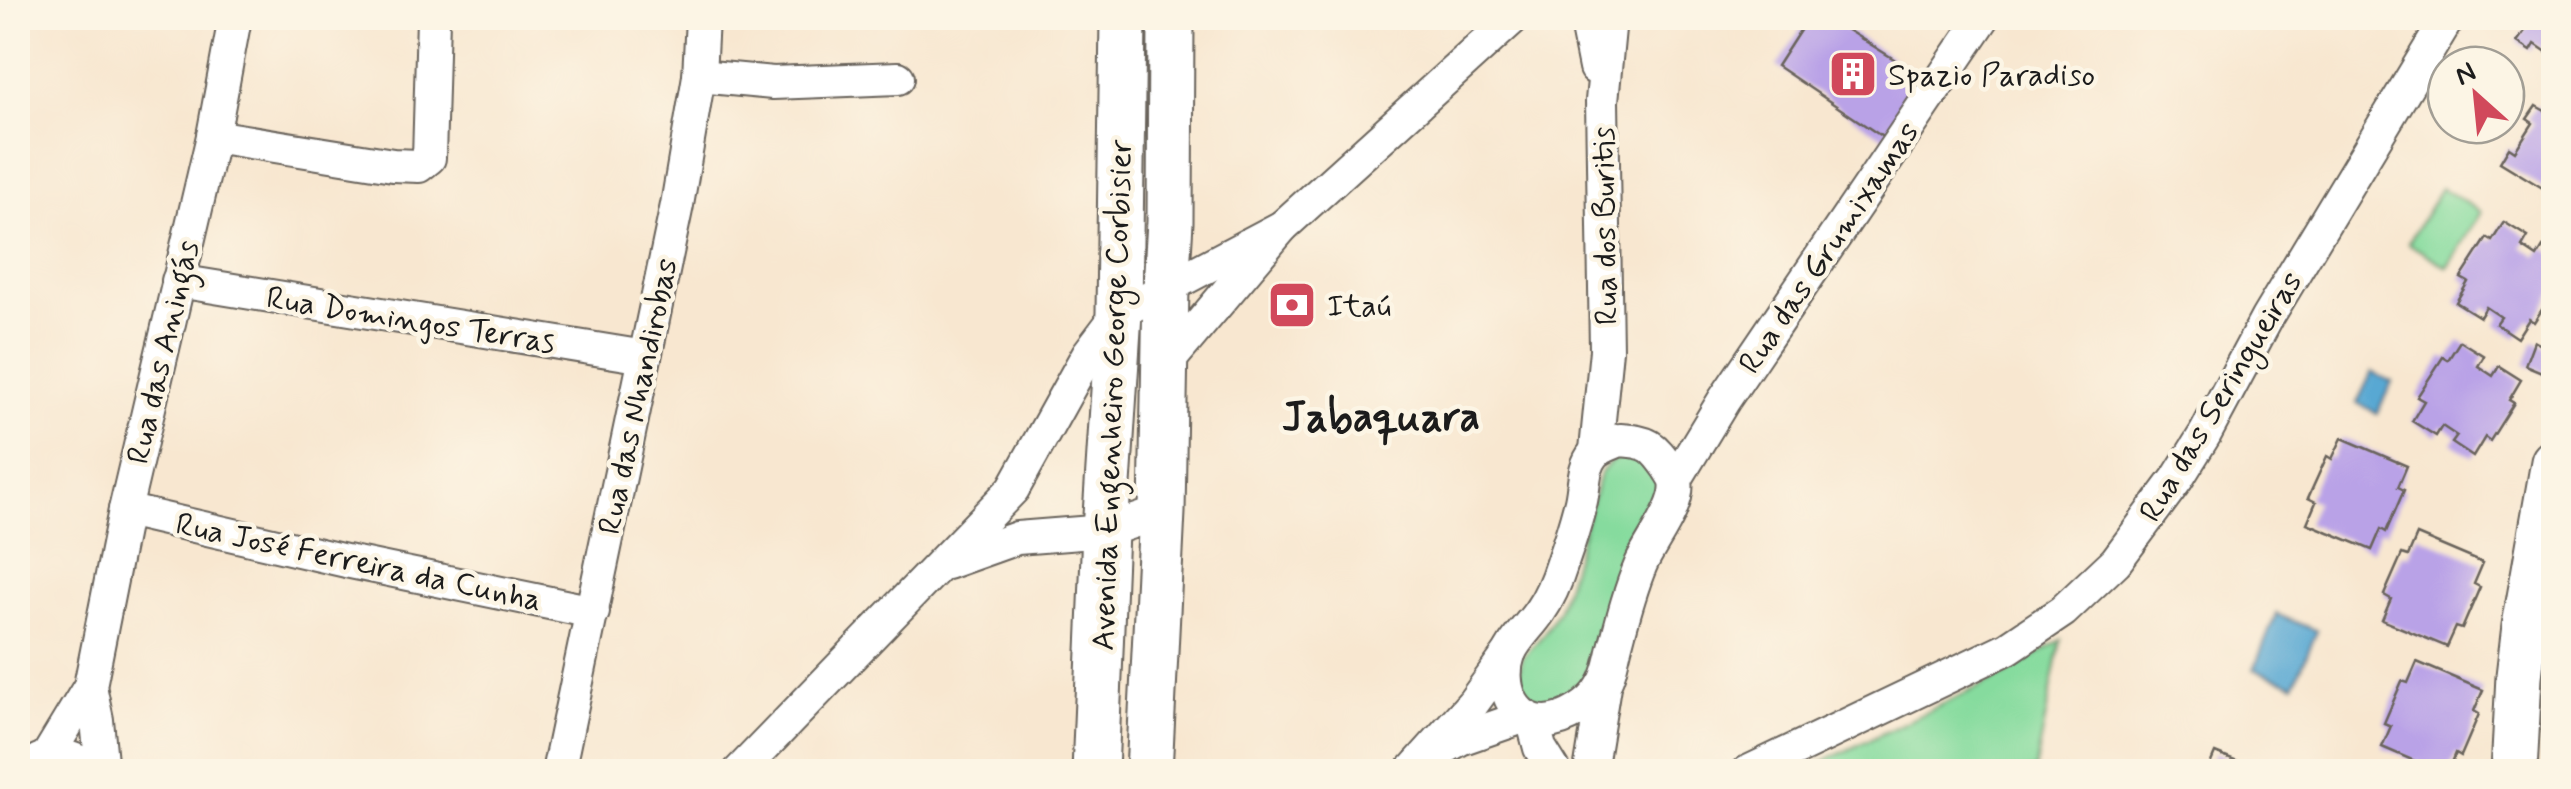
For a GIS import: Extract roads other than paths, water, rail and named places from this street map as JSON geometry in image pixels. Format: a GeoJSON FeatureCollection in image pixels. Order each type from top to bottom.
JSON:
{"type":"FeatureCollection","features":[{"type":"Feature","properties":{"kind":"main road","name":"Avenida Engenheiro George Corbisier"},"geometry":{"type":"LineString","coordinates":[[1096,772],[1105,531],[1119,314],[1123,18]]}},
{"type":"Feature","properties":{"kind":"main road","name":"Avenida Engenheiro George Corbisier"},"geometry":{"type":"LineString","coordinates":[[1149,772],[1162,512],[1171,18]]}},
{"type":"Feature","properties":{"kind":"main road"},"geometry":{"type":"LineString","coordinates":[[2514,772],[2525,626],[2554,462]]}},
{"type":"Feature","properties":{"kind":"street","name":"Rua das Aningás"},"geometry":{"type":"LineString","coordinates":[[102,772],[90,686],[125,510],[213,136],[235,18]]}},
{"type":"Feature","properties":{"kind":"street"},"geometry":{"type":"LineString","coordinates":[[213,136],[392,166],[419,166],[429,158],[433,18]]}},
{"type":"Feature","properties":{"kind":"street","name":"Rua das Nhandirobas"},"geometry":{"type":"LineString","coordinates":[[566,764],[593,612],[677,205],[699,76],[702,18]]}},
{"type":"Feature","properties":{"kind":"street"},"geometry":{"type":"LineString","coordinates":[[1164,367],[1282,227],[1514,18]]}},
{"type":"Feature","properties":{"kind":"street","name":"Rua dos Buritis"},"geometry":{"type":"LineString","coordinates":[[1585,18],[1602,102]]}},
{"type":"Feature","properties":{"kind":"street","name":"Rua dos Buritis"},"geometry":{"type":"LineString","coordinates":[[1608,445],[1602,102],[1610,18]]}},
{"type":"Feature","properties":{"kind":"street","name":"Rua das Grumixamas"},"geometry":{"type":"LineString","coordinates":[[1604,686],[1631,592],[1668,514],[1676,479],[1724,400],[1984,18]]}},
{"type":"Feature","properties":{"kind":"street","name":"Rua das Seringueiras"},"geometry":{"type":"LineString","coordinates":[[1748,772],[2008,648],[2063,611],[2116,561],[2205,434],[2267,318],[2448,18]]}},
{"type":"Feature","properties":{"kind":"street"},"geometry":{"type":"LineString","coordinates":[[699,76],[772,83],[898,78]]}},
{"type":"Feature","properties":{"kind":"street"},"geometry":{"type":"LineString","coordinates":[[738,772],[1013,489],[1088,354],[1119,314],[1282,227]]}},
{"type":"Feature","properties":{"kind":"street","name":"Rua Domingos Terras"},"geometry":{"type":"LineString","coordinates":[[178,282],[645,358]]}},
{"type":"Feature","properties":{"kind":"street"},"geometry":{"type":"LineString","coordinates":[[1416,766],[1473,702],[1542,608],[1560,569],[1582,500],[1584,477],[1608,445],[1635,442],[1655,448],[1676,479]]}},
{"type":"Feature","properties":{"kind":"street"},"geometry":{"type":"LineString","coordinates":[[1013,489],[1020,517],[1032,536]]}},
{"type":"Feature","properties":{"kind":"street","name":"Rua José Ferreira da Cunha"},"geometry":{"type":"LineString","coordinates":[[125,510],[593,612]]}},
{"type":"Feature","properties":{"kind":"street"},"geometry":{"type":"LineString","coordinates":[[938,566],[983,548],[1032,536],[1105,531],[1162,512]]}},
{"type":"Feature","properties":{"kind":"street"},"geometry":{"type":"LineString","coordinates":[[1510,652],[1508,689],[1555,772]]}},
{"type":"Feature","properties":{"kind":"street","name":"Rua das Aningás"},"geometry":{"type":"LineString","coordinates":[[29,765],[90,686]]}},
{"type":"Feature","properties":{"kind":"street"},"geometry":{"type":"LineString","coordinates":[[1416,766],[1460,739],[1528,719],[1553,722],[1578,710],[1604,686]]}},
{"type":"Feature","properties":{"kind":"street"},"geometry":{"type":"LineString","coordinates":[[1590,772],[1604,686]]}},
{"type":"Feature","properties":{"kind":"street"},"geometry":{"type":"LineString","coordinates":[[29,765],[68,755],[92,772]]}},
{"type":"Feature","properties":{"kind":"water"},"geometry":{"type":"Polygon","coordinates":[[[2372,372],[2392,382],[2377,413],[2357,403],[2372,372]]]}},
{"type":"Feature","properties":{"kind":"water"},"geometry":{"type":"Polygon","coordinates":[[[2276,614],[2317,631],[2294,685],[2254,669],[2276,614]]]}},
{"type":"Feature","properties":{"kind":"place","name":"Spazio Paradiso"},"geometry":{"type":"Point","coordinates":[1853,74]}},
{"type":"Feature","properties":{"kind":"place","name":"Itaú"},"geometry":{"type":"Point","coordinates":[1292,305]}},
{"type":"Feature","properties":{"kind":"district","name":"Jabaquara"},"geometry":{"type":"Point","coordinates":[1381,415]}}]}
